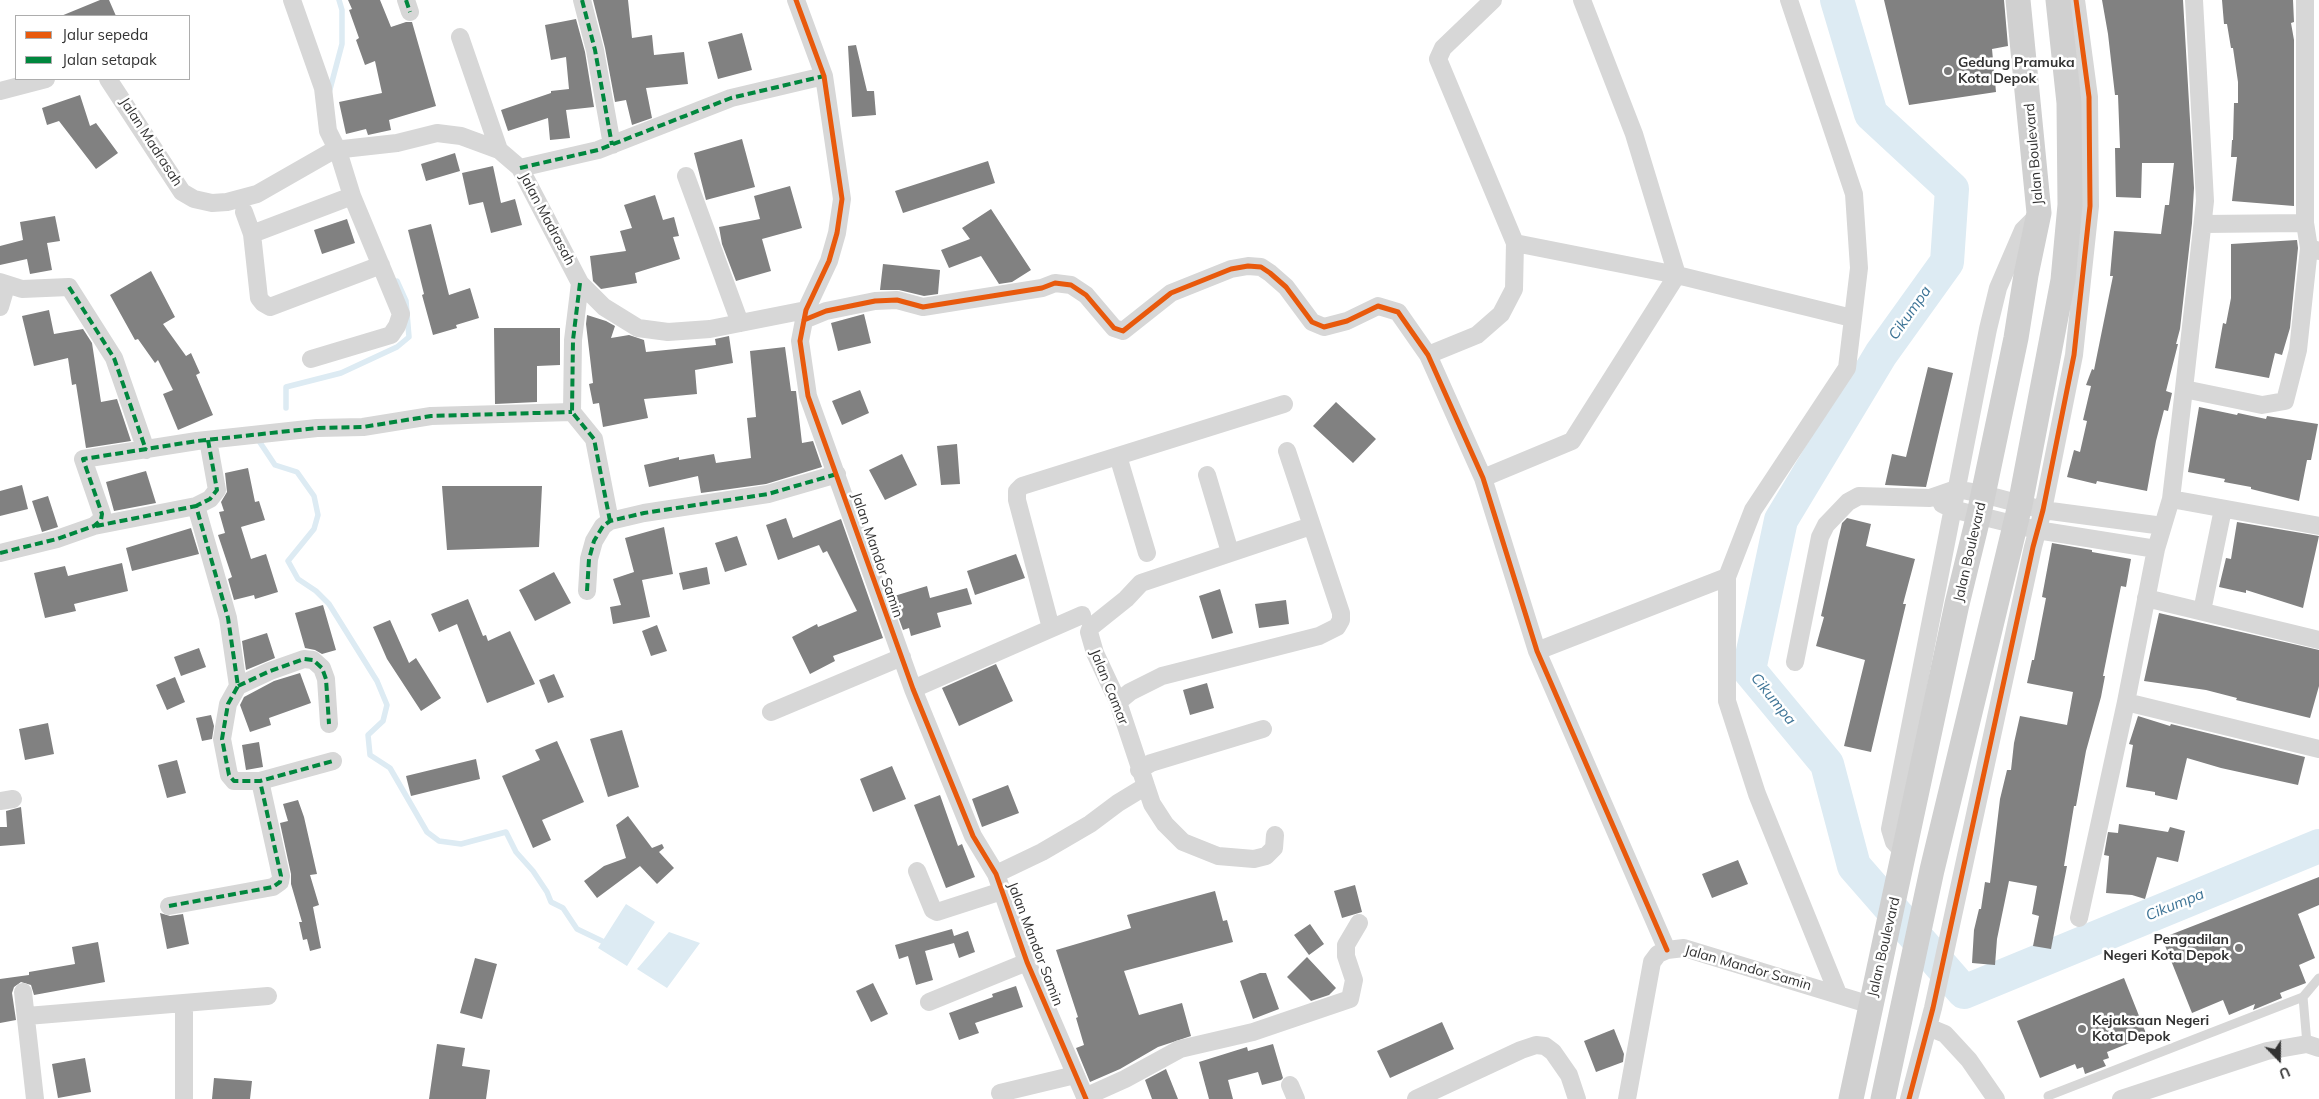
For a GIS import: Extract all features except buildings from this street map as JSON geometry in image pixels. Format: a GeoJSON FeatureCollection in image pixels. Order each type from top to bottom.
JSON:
{"type":"FeatureCollection","features":[{"type":"Feature","properties":{"kind":"main road","name":"Jalan Boulevard"},"geometry":{"type":"LineString","coordinates":[[1851,1099],[1904,859],[1957,604],[1981,504],[2016,338],[2026,275],[2039,213],[2018,0]]}},
{"type":"Feature","properties":{"kind":"main road"},"geometry":{"type":"LineString","coordinates":[[1883,1099],[1932,870],[2029,517],[2063,280],[2070,205],[2069,103],[2058,0]]}},
{"type":"Feature","properties":{"kind":"main road"},"geometry":{"type":"LineString","coordinates":[[1904,859],[1932,870]]}},
{"type":"Feature","properties":{"kind":"street"},"geometry":{"type":"LineString","coordinates":[[292,0],[323,88],[328,131],[338,151],[352,196],[401,314],[391,335],[311,359]]}},
{"type":"Feature","properties":{"kind":"street"},"geometry":{"type":"LineString","coordinates":[[582,0],[595,50],[612,145]]}},
{"type":"Feature","properties":{"kind":"street","name":"Jalan Mandor Samin"},"geometry":{"type":"LineString","coordinates":[[796,0],[824,76],[842,199],[837,233],[829,261],[805,315],[800,341],[808,396],[913,689],[973,836],[996,874],[1027,962],[1086,1098]]}},
{"type":"Feature","properties":{"kind":"street"},"geometry":{"type":"LineString","coordinates":[[1493,0],[1443,48],[1438,59],[1515,243],[1514,290],[1501,314],[1477,334],[1428,355],[1483,478],[1537,651],[1667,950]]}},
{"type":"Feature","properties":{"kind":"street"},"geometry":{"type":"LineString","coordinates":[[1483,478],[1572,441],[1677,275],[1634,134],[1582,0]]}},
{"type":"Feature","properties":{"kind":"street"},"geometry":{"type":"LineString","coordinates":[[1789,0],[1854,194],[1859,268],[1847,368],[1752,510],[1727,577],[1727,701],[1757,794],[1838,994],[1871,1005]]}},
{"type":"Feature","properties":{"kind":"street"},"geometry":{"type":"LineString","coordinates":[[1909,1099],[1928,1027],[2029,517],[2074,355],[2090,206],[2089,97],[2076,0]]}},
{"type":"Feature","properties":{"kind":"street"},"geometry":{"type":"LineString","coordinates":[[2078,918],[2126,702],[2156,549],[2171,499],[2205,201],[2194,0]]}},
{"type":"Feature","properties":{"kind":"street"},"geometry":{"type":"LineString","coordinates":[[2184,389],[2262,405],[2285,401],[2298,350],[2314,249],[2305,223],[2305,0]]}},
{"type":"Feature","properties":{"kind":"street"},"geometry":{"type":"LineString","coordinates":[[460,37],[499,150]]}},
{"type":"Feature","properties":{"kind":"street"},"geometry":{"type":"LineString","coordinates":[[520,168],[612,145],[731,98],[824,76]]}},
{"type":"Feature","properties":{"kind":"street"},"geometry":{"type":"LineString","coordinates":[[0,91],[42,80]]}},
{"type":"Feature","properties":{"kind":"street","name":"Jalan Madrasah"},"geometry":{"type":"LineString","coordinates":[[109,80],[182,192],[194,199],[212,203],[227,202],[257,194],[334,150],[396,143],[437,133],[461,136],[499,150],[520,168],[580,283],[604,307],[638,328],[668,332],[710,329],[805,315],[875,301],[896,300],[923,307],[1042,288],[1055,283],[1071,285],[1086,296],[1114,328],[1123,331],[1172,293],[1230,269],[1248,266],[1261,267],[1270,273],[1286,287],[1312,322],[1324,327],[1347,321],[1378,306],[1398,312],[1428,355]]}},
{"type":"Feature","properties":{"kind":"street"},"geometry":{"type":"LineString","coordinates":[[686,176],[740,324]]}},
{"type":"Feature","properties":{"kind":"street"},"geometry":{"type":"LineString","coordinates":[[252,234],[352,196]]}},
{"type":"Feature","properties":{"kind":"street"},"geometry":{"type":"LineString","coordinates":[[244,212],[252,234],[259,298],[270,307],[381,265]]}},
{"type":"Feature","properties":{"kind":"street"},"geometry":{"type":"LineString","coordinates":[[1904,859],[1894,842],[1890,829],[1952,509],[1998,288],[2023,230],[2039,213]]}},
{"type":"Feature","properties":{"kind":"street"},"geometry":{"type":"LineString","coordinates":[[2203,224],[2305,223]]}},
{"type":"Feature","properties":{"kind":"street"},"geometry":{"type":"LineString","coordinates":[[1515,243],[1677,275],[1852,318]]}},
{"type":"Feature","properties":{"kind":"street"},"geometry":{"type":"LineString","coordinates":[[0,307],[4,296],[2,283],[22,289],[69,287],[114,358],[146,450]]}},
{"type":"Feature","properties":{"kind":"street"},"geometry":{"type":"LineString","coordinates":[[580,283],[573,340],[572,412],[594,439],[610,521]]}},
{"type":"Feature","properties":{"kind":"street"},"geometry":{"type":"LineString","coordinates":[[1051,628],[1017,500],[1017,491],[1022,486],[1284,404]]}},
{"type":"Feature","properties":{"kind":"street"},"geometry":{"type":"LineString","coordinates":[[94,526],[101,520],[102,514],[83,459],[208,440],[396,422],[431,416],[572,412]]}},
{"type":"Feature","properties":{"kind":"street"},"geometry":{"type":"LineString","coordinates":[[0,553],[57,539],[94,526],[196,506],[210,499],[217,490],[208,440]]}},
{"type":"Feature","properties":{"kind":"street"},"geometry":{"type":"LineString","coordinates":[[1118,702],[1130,692],[1162,676],[1319,636],[1337,627],[1341,613],[1287,450]]}},
{"type":"Feature","properties":{"kind":"street"},"geometry":{"type":"LineString","coordinates":[[1118,456],[1147,553]]}},
{"type":"Feature","properties":{"kind":"street"},"geometry":{"type":"LineString","coordinates":[[588,592],[589,559],[594,541],[603,526],[610,521],[644,513],[768,494],[836,474]]}},
{"type":"Feature","properties":{"kind":"street"},"geometry":{"type":"LineString","coordinates":[[1207,475],[1230,552]]}},
{"type":"Feature","properties":{"kind":"street"},"geometry":{"type":"LineString","coordinates":[[1795,662],[1820,537],[1826,525],[1848,502],[1858,496],[1930,498],[1956,489]]}},
{"type":"Feature","properties":{"kind":"street"},"geometry":{"type":"LineString","coordinates":[[1956,489],[1981,504],[2029,517],[2096,539],[2156,549]]}},
{"type":"Feature","properties":{"kind":"street"},"geometry":{"type":"LineString","coordinates":[[1930,498],[1952,509],[1981,504]]}},
{"type":"Feature","properties":{"kind":"street"},"geometry":{"type":"LineString","coordinates":[[2171,499],[2319,526]]}},
{"type":"Feature","properties":{"kind":"street"},"geometry":{"type":"LineString","coordinates":[[196,506],[228,618],[238,686]]}},
{"type":"Feature","properties":{"kind":"street"},"geometry":{"type":"LineString","coordinates":[[2202,611],[2223,509]]}},
{"type":"Feature","properties":{"kind":"street"},"geometry":{"type":"LineString","coordinates":[[2029,517],[2100,518],[2163,526]]}},
{"type":"Feature","properties":{"kind":"street"},"geometry":{"type":"LineString","coordinates":[[2096,539],[2100,518]]}},
{"type":"Feature","properties":{"kind":"street","name":"Jalan Camar"},"geometry":{"type":"LineString","coordinates":[[1275,835],[1274,848],[1266,856],[1254,859],[1218,856],[1203,852],[1183,842],[1165,824],[1152,804],[1139,770],[1118,702],[1090,642],[1089,632],[1091,627],[1126,599],[1141,583],[1311,526]]}},
{"type":"Feature","properties":{"kind":"street"},"geometry":{"type":"LineString","coordinates":[[1537,651],[1727,577]]}},
{"type":"Feature","properties":{"kind":"street"},"geometry":{"type":"LineString","coordinates":[[2146,598],[2319,640]]}},
{"type":"Feature","properties":{"kind":"street"},"geometry":{"type":"LineString","coordinates":[[913,689],[1082,615]]}},
{"type":"Feature","properties":{"kind":"street"},"geometry":{"type":"LineString","coordinates":[[772,712],[902,657]]}},
{"type":"Feature","properties":{"kind":"street"},"geometry":{"type":"LineString","coordinates":[[329,724],[326,679],[322,668],[313,660],[304,659],[270,671],[238,686],[228,704],[222,739],[229,775],[234,781],[260,781],[317,767],[333,761]]}},
{"type":"Feature","properties":{"kind":"street"},"geometry":{"type":"LineString","coordinates":[[2126,702],[2319,749]]}},
{"type":"Feature","properties":{"kind":"street"},"geometry":{"type":"LineString","coordinates":[[1139,770],[1151,763],[1264,729]]}},
{"type":"Feature","properties":{"kind":"street"},"geometry":{"type":"LineString","coordinates":[[169,906],[273,887],[280,882],[281,876],[260,781]]}},
{"type":"Feature","properties":{"kind":"street"},"geometry":{"type":"LineString","coordinates":[[996,874],[1042,852],[1090,824],[1118,802],[1146,786]]}},
{"type":"Feature","properties":{"kind":"street"},"geometry":{"type":"LineString","coordinates":[[917,871],[933,910],[937,912],[1002,891]]}},
{"type":"Feature","properties":{"kind":"street"},"geometry":{"type":"LineString","coordinates":[[1086,1098],[1180,1049],[1253,1032],[1350,999],[1354,980],[1346,956],[1346,945],[1359,923]]}},
{"type":"Feature","properties":{"kind":"street","name":"Jalan Mandor Samin"},"geometry":{"type":"LineString","coordinates":[[1627,1099],[1652,962],[1658,954],[1667,950],[1684,948],[1838,994]]}},
{"type":"Feature","properties":{"kind":"street"},"geometry":{"type":"LineString","coordinates":[[929,1002],[1027,962]]}},
{"type":"Feature","properties":{"kind":"street"},"geometry":{"type":"LineString","coordinates":[[23,992],[35,1099]]}},
{"type":"Feature","properties":{"kind":"street"},"geometry":{"type":"LineString","coordinates":[[27,1016],[268,996]]}},
{"type":"Feature","properties":{"kind":"street"},"geometry":{"type":"LineString","coordinates":[[184,1004],[184,1099]]}},
{"type":"Feature","properties":{"kind":"street"},"geometry":{"type":"LineString","coordinates":[[1928,1027],[1945,1034],[1969,1060],[1996,1099]]}},
{"type":"Feature","properties":{"kind":"street"},"geometry":{"type":"LineString","coordinates":[[1416,1099],[1521,1050],[1536,1045],[1545,1046],[1553,1052],[1569,1075],[1577,1099]]}},
{"type":"Feature","properties":{"kind":"street"},"geometry":{"type":"LineString","coordinates":[[2121,1099],[2268,1051],[2313,1046]]}},
{"type":"Feature","properties":{"kind":"street"},"geometry":{"type":"LineString","coordinates":[[1000,1093],[1075,1074]]}},
{"type":"Feature","properties":{"kind":"lane"},"geometry":{"type":"LineString","coordinates":[[2048,1096],[2303,997],[2319,978]]}},
{"type":"Feature","properties":{"kind":"lane"},"geometry":{"type":"LineString","coordinates":[[2303,997],[2313,1046]]}},
{"type":"Feature","properties":{"kind":"shaded area"},"geometry":{"type":"Polygon","coordinates":[[[626,904],[655,922],[627,966],[598,948],[626,904]]]}},
{"type":"Feature","properties":{"kind":"shaded area"},"geometry":{"type":"Polygon","coordinates":[[[669,932],[700,943],[667,988],[637,969],[669,932]]]}},
{"type":"Feature","properties":{"kind":"waterway"},"geometry":{"type":"LineString","coordinates":[[329,93],[342,44],[342,10],[339,0]]}},
{"type":"Feature","properties":{"kind":"waterway","name":"Cikumpa"},"geometry":{"type":"LineString","coordinates":[[1837,0],[1871,114],[1952,189],[1947,262],[1881,354],[1781,520],[1749,670],[1827,764],[1854,866],[1964,992],[2319,846]]}},
{"type":"Feature","properties":{"kind":"waterway"},"geometry":{"type":"LineString","coordinates":[[286,408],[286,387],[341,373],[397,347],[409,337],[406,301],[397,281]]}},
{"type":"Feature","properties":{"kind":"waterway"},"geometry":{"type":"LineString","coordinates":[[259,441],[275,465],[297,472],[314,496],[318,515],[314,529],[288,561],[298,579],[316,591],[329,604],[377,681],[387,705],[383,721],[368,735],[370,755],[390,768],[427,832],[439,841],[461,844],[506,832],[516,852],[533,871],[547,892],[551,902],[563,908],[577,929],[602,941]]}},
{"type":"Feature","properties":{"kind":"marked path"},"geometry":{"type":"LineString","coordinates":[[406,0],[410,12]]}},
{"type":"Feature","properties":{"kind":"marked path"},"geometry":{"type":"LineString","coordinates":[[582,0],[595,50],[612,145]]}},
{"type":"Feature","properties":{"kind":"marked path"},"geometry":{"type":"LineString","coordinates":[[520,168],[598,150],[731,98],[824,76]]}},
{"type":"Feature","properties":{"kind":"marked path"},"geometry":{"type":"LineString","coordinates":[[580,283],[573,340],[572,412],[594,439],[610,521]]}},
{"type":"Feature","properties":{"kind":"marked path"},"geometry":{"type":"LineString","coordinates":[[69,287],[114,358],[146,450]]}},
{"type":"Feature","properties":{"kind":"marked path"},"geometry":{"type":"LineString","coordinates":[[0,553],[57,539],[94,526],[101,520],[102,514],[83,459],[197,441],[317,428],[363,427],[431,416],[572,412]]}},
{"type":"Feature","properties":{"kind":"marked path"},"geometry":{"type":"LineString","coordinates":[[208,440],[217,490],[210,499],[196,506],[228,618],[238,686],[228,704],[222,739],[229,775],[234,781],[260,781],[333,761]]}},
{"type":"Feature","properties":{"kind":"marked path"},"geometry":{"type":"LineString","coordinates":[[587,591],[589,559],[594,541],[603,526],[610,521],[644,513],[768,494],[837,474]]}},
{"type":"Feature","properties":{"kind":"marked path"},"geometry":{"type":"LineString","coordinates":[[96,526],[196,506]]}},
{"type":"Feature","properties":{"kind":"marked path"},"geometry":{"type":"LineString","coordinates":[[238,686],[270,671],[304,659],[313,660],[322,668],[326,679],[329,724]]}},
{"type":"Feature","properties":{"kind":"marked path"},"geometry":{"type":"LineString","coordinates":[[169,906],[273,887],[280,882],[281,876],[260,781]]}},
{"type":"Feature","properties":{"kind":"cycle path"},"geometry":{"type":"LineString","coordinates":[[796,0],[824,76],[842,199],[837,233],[829,261],[806,310],[800,341],[808,396],[913,689],[973,836],[996,874],[1027,962],[1086,1099]]}},
{"type":"Feature","properties":{"kind":"cycle path"},"geometry":{"type":"LineString","coordinates":[[1909,1099],[1933,1008],[2033,547],[2043,510],[2074,355],[2090,206],[2089,97],[2076,0]]}},
{"type":"Feature","properties":{"kind":"cycle path"},"geometry":{"type":"LineString","coordinates":[[804,320],[826,311],[875,301],[897,300],[923,307],[1042,288],[1055,283],[1071,285],[1086,295],[1114,328],[1123,331],[1171,293],[1231,269],[1248,266],[1261,267],[1270,273],[1286,287],[1312,322],[1324,327],[1347,321],[1378,306],[1398,312],[1428,355],[1483,478],[1537,651],[1667,950]]}},
{"type":"Feature","properties":{"kind":"place","name":"Gedung Pramuka Kota Depok"},"geometry":{"type":"Point","coordinates":[1948,71]}},
{"type":"Feature","properties":{"kind":"place","name":"Pengadilan Negeri Kota Depok"},"geometry":{"type":"Point","coordinates":[2239,948]}},
{"type":"Feature","properties":{"kind":"place","name":"Kejaksaan Negeri Kota Depok"},"geometry":{"type":"Point","coordinates":[2082,1029]}}]}
